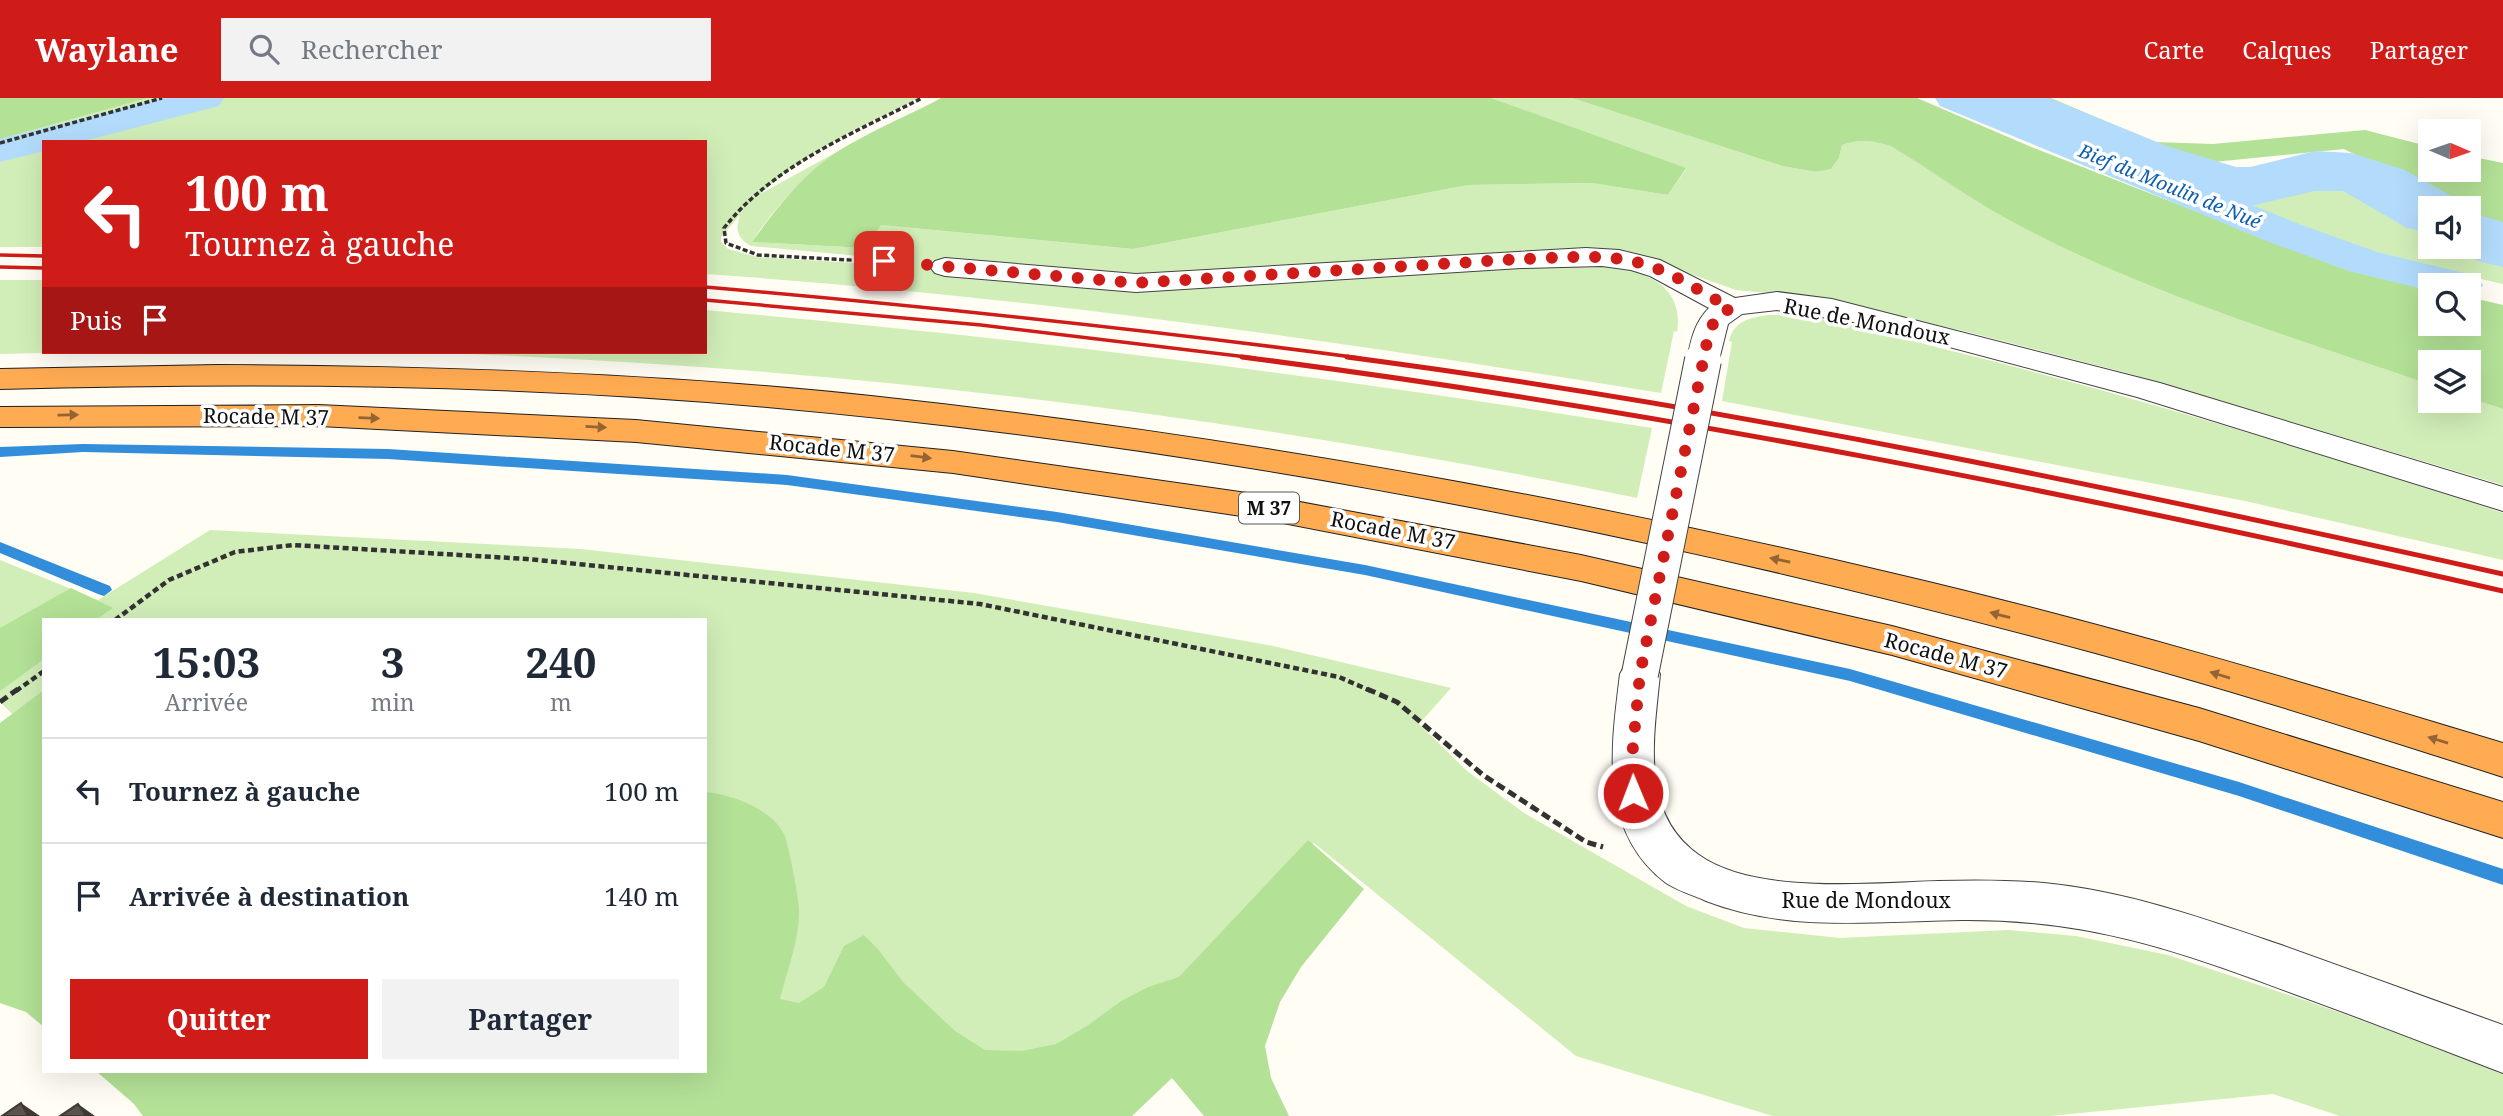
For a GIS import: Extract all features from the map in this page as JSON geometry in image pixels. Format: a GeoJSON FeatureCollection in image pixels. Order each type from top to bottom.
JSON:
{"type":"FeatureCollection","features":[{"type":"Feature","properties":{"kind":"highway","name":"Rocade M 37"},"geometry":{"type":"LineString","coordinates":[[0,379],[119,375],[347,376],[613,386],[880,408],[1111,437],[1365,475],[1581,517],[1847,575],[2155,656],[2503,760]]}},
{"type":"Feature","properties":{"kind":"highway","name":"Rocade M 37"},"geometry":{"type":"LineString","coordinates":[[0,417],[329,416],[608,428],[835,447],[1121,483],[1364,523],[1594,571],[1880,637],[2151,711],[2503,820]]}},
{"type":"Feature","properties":{"kind":"street"},"geometry":{"type":"LineString","coordinates":[[945,267],[1136,283],[1584,257],[1646,264],[1674,275],[1731,308]]}},
{"type":"Feature","properties":{"kind":"street","name":"Rue de Mondoux"},"geometry":{"type":"LineString","coordinates":[[2503,499],[2373,457],[1998,349],[1816,306],[1770,301],[1731,308],[1711,323],[1640,674],[1632,757],[1633,793],[1643,821],[1659,846],[1682,869],[1715,884],[1752,896],[1794,903],[1996,901],[2089,909],[2199,937],[2503,1049]]}},
{"type":"Feature","properties":{"kind":"path"},"geometry":{"type":"LineString","coordinates":[[0,143],[162,98]]}},
{"type":"Feature","properties":{"kind":"path"},"geometry":{"type":"LineString","coordinates":[[922,98],[826,149],[762,188],[731,216],[723,236],[726,243],[734,248],[758,255],[945,267]]}},
{"type":"Feature","properties":{"kind":"path"},"geometry":{"type":"LineString","coordinates":[[118,618],[169,580],[235,552],[293,545],[527,559],[979,604],[1339,677],[1397,702],[1483,775],[1586,842],[1608,848]]}},
{"type":"Feature","properties":{"kind":"path"},"geometry":{"type":"LineString","coordinates":[[0,702],[42,672]]}},
{"type":"Feature","properties":{"kind":"green space"},"geometry":{"type":"Polygon","coordinates":[[[0,98],[918,98],[815,152],[777,179],[760,194],[851,144],[822,164],[796,187],[752,242],[865,248],[881,225],[1133,249],[1468,185],[1592,183],[1668,195],[1686,169],[1491,98],[1572,98],[1782,166],[1816,172],[1831,169],[1839,158],[1842,145],[1867,141],[1892,146],[1979,203],[2059,246],[2216,311],[2418,381],[2418,413],[2481,413],[2481,402],[2503,409],[2503,485],[2123,372],[1968,332],[1808,297],[1736,290],[1656,262],[1629,257],[1588,252],[1512,253],[1149,276],[1073,273],[975,262],[967,273],[1067,283],[1164,287],[1557,262],[1618,267],[1656,281],[1669,293],[1677,310],[1677,332],[1674,331],[1661,393],[1304,339],[1065,308],[825,283],[707,274],[707,140],[42,140],[42,247],[0,247],[0,98]],[[740,215],[721,237],[721,242],[728,249],[757,257],[855,263],[860,256],[751,246],[740,237],[740,215]]]}},
{"type":"Feature","properties":{"kind":"green space"},"geometry":{"type":"Polygon","coordinates":[[[0,98],[147,98],[0,139],[0,98]]]}},
{"type":"Feature","properties":{"kind":"green space"},"geometry":{"type":"Polygon","coordinates":[[[941,98],[1491,98],[1686,168],[1668,195],[1592,183],[1468,185],[1133,249],[881,225],[865,248],[752,242],[794,189],[823,162],[866,135],[941,98]]]}},
{"type":"Feature","properties":{"kind":"green space"},"geometry":{"type":"Polygon","coordinates":[[[1572,98],[1917,98],[2029,146],[2254,234],[2354,268],[2418,285],[2418,336],[2481,336],[2481,300],[2503,305],[2503,409],[2481,402],[2481,350],[2418,350],[2418,381],[2270,330],[2163,291],[2059,246],[1994,211],[1891,146],[1867,141],[1842,145],[1839,158],[1831,169],[1816,172],[1782,166],[1572,98]]]}},
{"type":"Feature","properties":{"kind":"green space"},"geometry":{"type":"Polygon","coordinates":[[[1970,98],[1984,98],[2107,150],[2239,195],[2320,175],[2346,174],[2373,181],[2418,210],[2418,259],[2481,259],[2481,242],[2503,250],[2503,284],[2481,279],[2481,273],[2455,273],[2398,260],[2336,241],[2083,145],[1970,98]]]}},
{"type":"Feature","properties":{"kind":"green space"},"geometry":{"type":"Polygon","coordinates":[[[2020,98],[2051,98],[2154,142],[2213,144],[2365,130],[2418,144],[2418,182],[2482,182],[2482,159],[2503,163],[2503,229],[2481,218],[2481,196],[2439,196],[2344,149],[2184,165],[2020,98]]]}},
{"type":"Feature","properties":{"kind":"green space"},"geometry":{"type":"Polygon","coordinates":[[[0,280],[42,280],[42,353],[0,354],[0,280]]]}},
{"type":"Feature","properties":{"kind":"green space"},"geometry":{"type":"Polygon","coordinates":[[[707,310],[1180,360],[1652,428],[1637,498],[1333,442],[1028,398],[722,368],[457,354],[707,354],[707,310]]]}},
{"type":"Feature","properties":{"kind":"green space"},"geometry":{"type":"Polygon","coordinates":[[[1768,315],[1815,318],[1890,334],[2217,423],[2472,502],[2503,513],[2503,560],[2245,501],[1722,401],[1731,334],[1743,322],[1768,315]]]}},
{"type":"Feature","properties":{"kind":"green space"},"geometry":{"type":"Polygon","coordinates":[[[210,530],[581,549],[974,593],[1273,646],[1451,688],[1419,724],[1467,771],[1524,813],[1686,906],[1744,928],[1840,938],[2008,930],[2076,936],[2168,955],[2503,1071],[2503,1116],[2340,1116],[2273,1094],[2050,1116],[1773,1116],[1576,1056],[1314,843],[1119,1064],[707,1071],[707,618],[42,618],[42,743],[0,702],[0,560],[98,600],[210,530]]]}},
{"type":"Feature","properties":{"kind":"green space"},"geometry":{"type":"Polygon","coordinates":[[[71,588],[113,608],[98,618],[42,618],[42,660],[0,691],[0,628],[71,588]]]}},
{"type":"Feature","properties":{"kind":"green space"},"geometry":{"type":"Polygon","coordinates":[[[42,692],[42,1025],[26,1012],[0,1003],[0,723],[42,692]]]}},
{"type":"Feature","properties":{"kind":"green space"},"geometry":{"type":"Polygon","coordinates":[[[707,792],[750,804],[770,817],[784,834],[795,882],[799,920],[780,999],[799,1003],[824,987],[844,946],[864,935],[903,982],[955,1031],[985,1050],[1022,1051],[1056,1044],[1121,1001],[1148,987],[1179,977],[1308,840],[1364,889],[1301,967],[1280,1002],[1265,1046],[1271,1078],[1289,1116],[1204,1116],[1172,1078],[1132,1116],[143,1116],[134,1104],[98,1073],[707,1073],[707,792]]]}},
{"type":"Feature","properties":{"kind":"building"},"geometry":{"type":"Polygon","coordinates":[[[21,1103],[28,1116],[2,1116],[21,1103]]]}},
{"type":"Feature","properties":{"kind":"building"},"geometry":{"type":"Polygon","coordinates":[[[78,1104],[86,1116],[60,1116],[78,1104]]]}},
{"type":"Feature","properties":{"kind":"waterway","name":"Bief du Moulin de Nué"},"geometry":{"type":"LineString","coordinates":[[43,140],[206,98]]}},
{"type":"Feature","properties":{"kind":"waterway","name":"Bief du Moulin de Nué"},"geometry":{"type":"LineString","coordinates":[[1953,98],[2284,233],[2364,262],[2418,275]]}},
{"type":"Feature","properties":{"kind":"waterway"},"geometry":{"type":"LineString","coordinates":[[1996,98],[2144,160],[2205,180],[2242,188],[2293,175],[2334,170],[2366,177],[2418,205]]}},
{"type":"Feature","properties":{"kind":"waterway","name":"Bief du Moulin de Nué"},"geometry":{"type":"LineString","coordinates":[[0,151],[42,140]]}},
{"type":"Feature","properties":{"kind":"waterway"},"geometry":{"type":"LineString","coordinates":[[2481,238],[2503,246]]}},
{"type":"Feature","properties":{"kind":"waterway"},"geometry":{"type":"LineString","coordinates":[[0,452],[83,448],[388,454],[787,480],[1057,517],[1365,570],[1850,675],[2239,789],[2503,877]]}},
{"type":"Feature","properties":{"kind":"waterway"},"geometry":{"type":"LineString","coordinates":[[0,547],[104,590]]}},
{"type":"Feature","properties":{"kind":"railway"},"geometry":{"type":"LineString","coordinates":[[0,255],[42,256]]}},
{"type":"Feature","properties":{"kind":"railway"},"geometry":{"type":"LineString","coordinates":[[0,267],[42,268]]}},
{"type":"Feature","properties":{"kind":"railway"},"geometry":{"type":"LineString","coordinates":[[707,287],[1033,319],[1360,358]]}},
{"type":"Feature","properties":{"kind":"railway"},"geometry":{"type":"LineString","coordinates":[[707,300],[981,325],[1255,358]]}},
{"type":"Feature","properties":{"kind":"railway"},"geometry":{"type":"LineString","coordinates":[[1242,357],[1559,403],[1875,459],[2033,489],[2503,591]]}},
{"type":"Feature","properties":{"kind":"railway"},"geometry":{"type":"LineString","coordinates":[[1347,357],[1638,400],[1927,453],[2216,511],[2503,574]]}},
{"type":"Feature","properties":{"kind":"route"},"geometry":{"type":"LineString","coordinates":[[884,261],[1136,283],[1584,257],[1646,264],[1674,275],[1731,308],[1717,316],[1711,323],[1709,332],[1640,674],[1632,757],[1633,793]]}}]}
